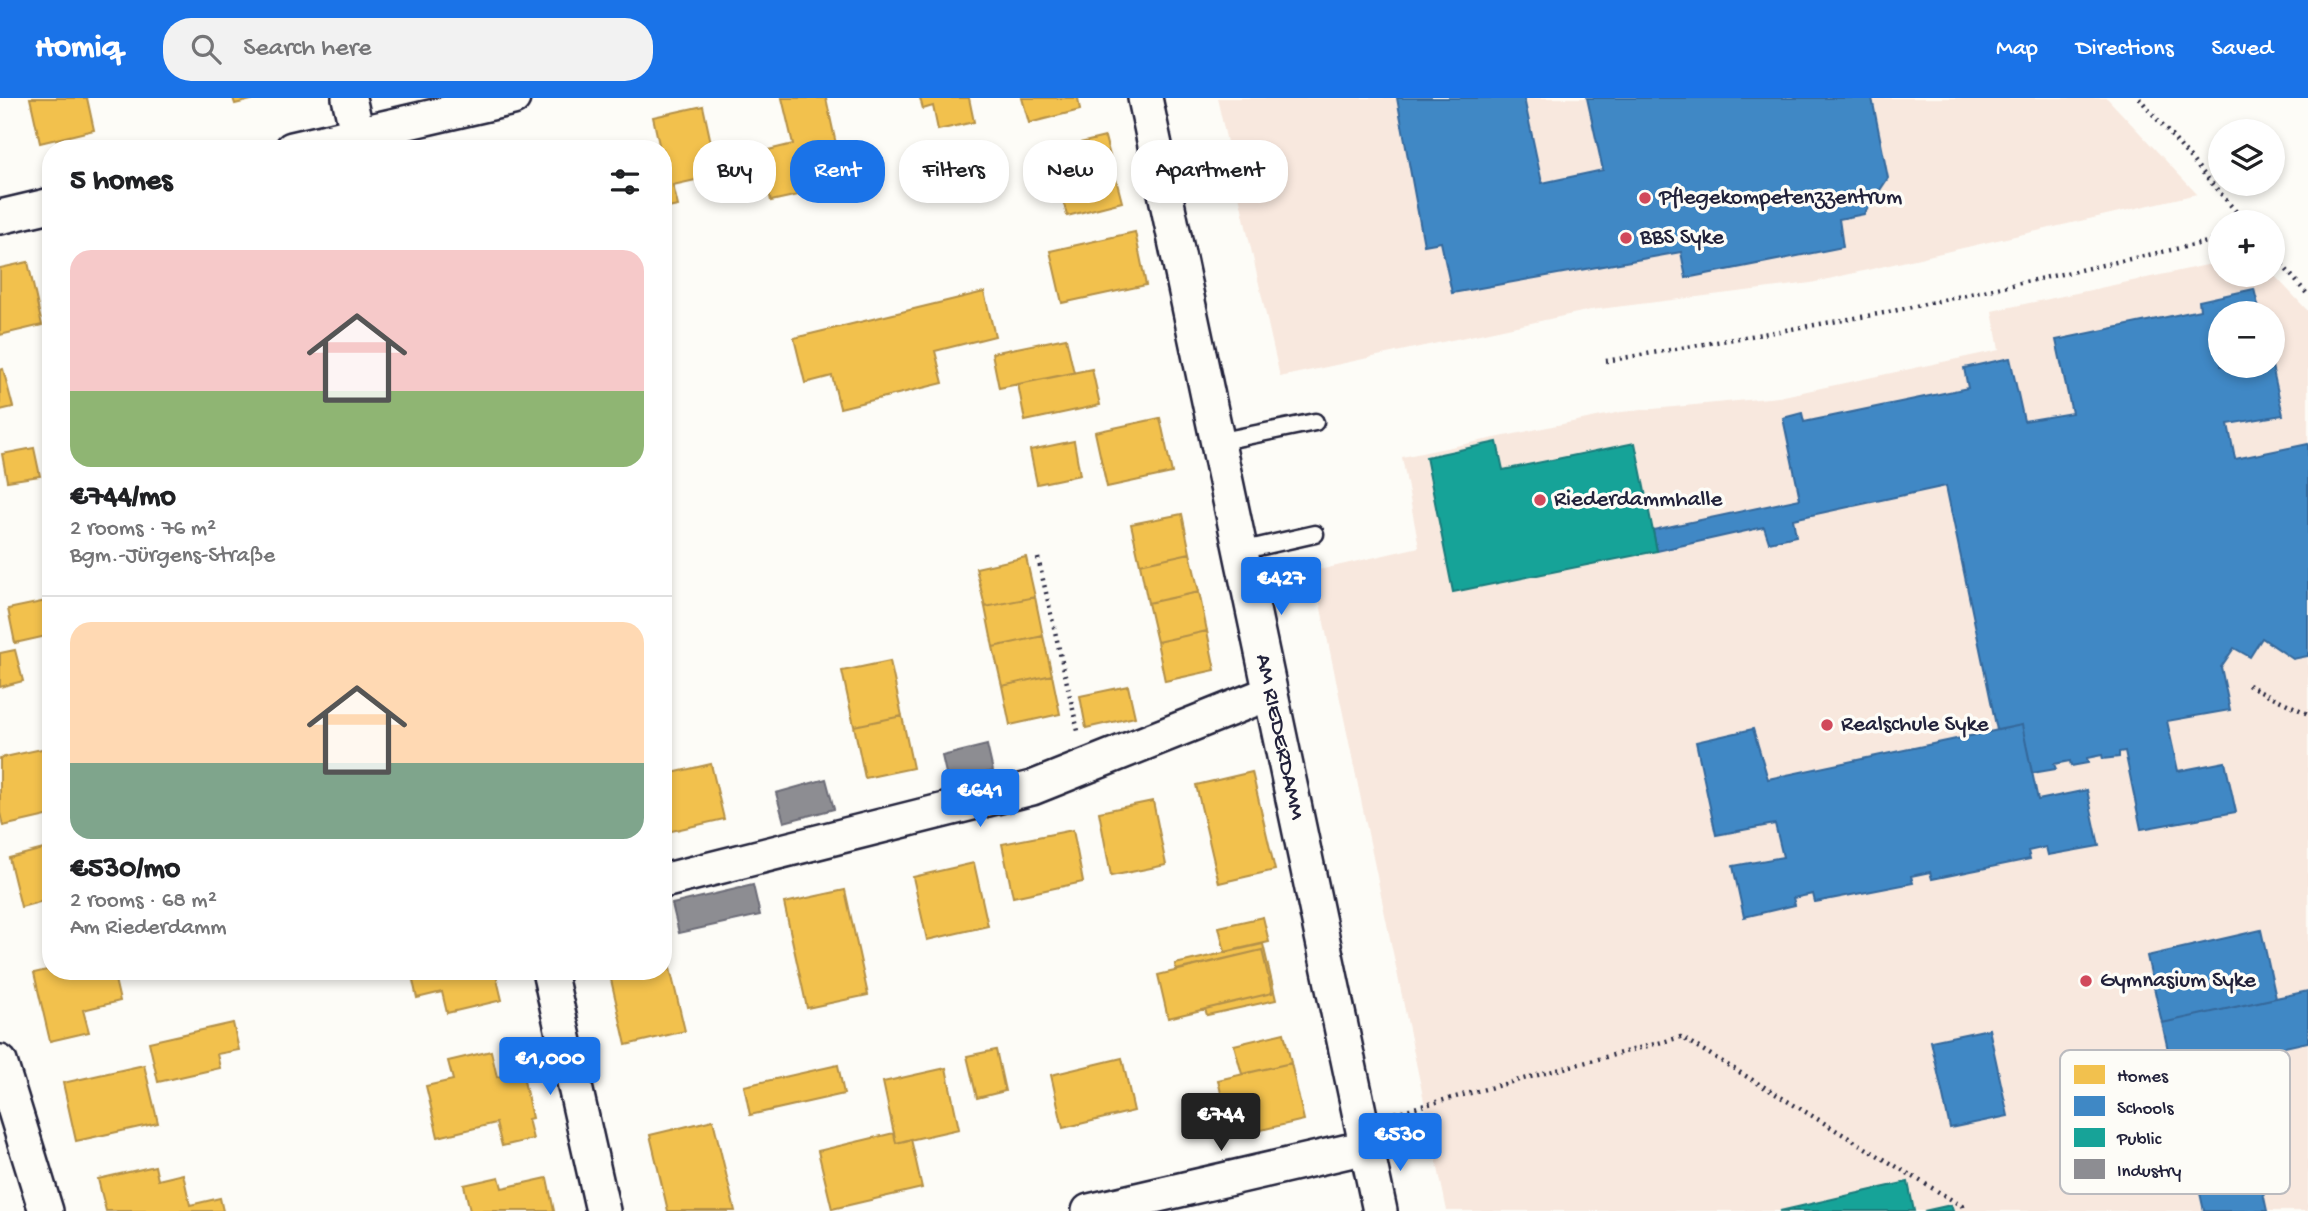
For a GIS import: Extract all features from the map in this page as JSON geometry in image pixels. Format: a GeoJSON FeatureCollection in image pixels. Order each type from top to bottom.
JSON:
{"type":"FeatureCollection","features":[{"type":"Feature","properties":{"kind":"street"},"geometry":{"type":"LineString","coordinates":[[349,98],[359,140]]}},
{"type":"Feature","properties":{"kind":"street"},"geometry":{"type":"LineString","coordinates":[[363,140],[513,98]]}},
{"type":"Feature","properties":{"kind":"street","name":"AM RIEDERDAMM"},"geometry":{"type":"LineString","coordinates":[[1144,98],[1380,1211]]}},
{"type":"Feature","properties":{"kind":"street"},"geometry":{"type":"LineString","coordinates":[[0,217],[42,207]]}},
{"type":"Feature","properties":{"kind":"street"},"geometry":{"type":"LineString","coordinates":[[672,879],[1032,788],[1270,693]]}},
{"type":"Feature","properties":{"kind":"street"},"geometry":{"type":"LineString","coordinates":[[550,980],[603,1211]]}},
{"type":"Feature","properties":{"kind":"street"},"geometry":{"type":"LineString","coordinates":[[0,1062],[46,1211]]}},
{"type":"Feature","properties":{"kind":"street"},"geometry":{"type":"LineString","coordinates":[[1103,1209],[1364,1134]]}},
{"type":"Feature","properties":{"kind":"lane"},"geometry":{"type":"LineString","coordinates":[[1217,442],[1315,422]]}},
{"type":"Feature","properties":{"kind":"lane"},"geometry":{"type":"LineString","coordinates":[[1240,551],[1315,534]]}},
{"type":"Feature","properties":{"kind":"path"},"geometry":{"type":"LineString","coordinates":[[2139,98],[2235,210]]}},
{"type":"Feature","properties":{"kind":"path"},"geometry":{"type":"LineString","coordinates":[[1606,361],[1884,313],[2208,242]]}},
{"type":"Feature","properties":{"kind":"path"},"geometry":{"type":"LineString","coordinates":[[2285,268],[2308,295]]}},
{"type":"Feature","properties":{"kind":"path"},"geometry":{"type":"LineString","coordinates":[[1038,558],[1086,767]]}},
{"type":"Feature","properties":{"kind":"path"},"geometry":{"type":"LineString","coordinates":[[2248,685],[2308,714]]}},
{"type":"Feature","properties":{"kind":"path"},"geometry":{"type":"LineString","coordinates":[[1364,1134],[1681,1037],[1962,1206],[1963,1211]]}},
{"type":"Feature","properties":{"kind":"shaded area","name":"BBS Syke"},"geometry":{"type":"Polygon","coordinates":[[[1217,98],[2107,98],[2197,194],[1811,283],[1591,310],[1280,377],[1241,203],[1288,203],[1288,140],[1226,140],[1217,98]]]}},
{"type":"Feature","properties":{"kind":"shaded area","name":"Realschule Syke"},"geometry":{"type":"Polygon","coordinates":[[[2208,265],[2208,287],[2285,287],[2308,311],[2308,1211],[1447,1211],[1314,575],[1319,570],[1419,547],[1402,457],[1621,412],[1779,397],[1999,350],[1992,311],[2208,265]]]}},
{"type":"Feature","properties":{"kind":"building: Homes"},"geometry":{"type":"Polygon","coordinates":[[[30,98],[87,98],[94,130],[42,140],[40,143],[30,98]]]}},
{"type":"Feature","properties":{"kind":"building: Homes"},"geometry":{"type":"Polygon","coordinates":[[[233,98],[259,98],[235,104],[233,98]]]}},
{"type":"Feature","properties":{"kind":"building: Homes"},"geometry":{"type":"Polygon","coordinates":[[[782,98],[826,98],[835,140],[792,140],[782,98]]]}},
{"type":"Feature","properties":{"kind":"building: Homes"},"geometry":{"type":"Polygon","coordinates":[[[920,98],[969,98],[974,122],[938,130],[933,106],[923,109],[920,98]]]}},
{"type":"Feature","properties":{"kind":"building: Homes"},"geometry":{"type":"Polygon","coordinates":[[[1022,98],[1078,98],[1080,110],[1029,123],[1022,98]]]}},
{"type":"Feature","properties":{"kind":"building: Homes"},"geometry":{"type":"Polygon","coordinates":[[[703,106],[710,140],[693,140],[693,181],[673,185],[678,206],[672,207],[672,140],[658,140],[653,117],[703,106]]]}},
{"type":"Feature","properties":{"kind":"building: Homes"},"geometry":{"type":"Polygon","coordinates":[[[790,145],[790,197],[776,200],[776,148],[790,145]]]}},
{"type":"Feature","properties":{"kind":"building: Homes"},"geometry":{"type":"Polygon","coordinates":[[[1117,183],[1122,202],[1067,216],[1064,203],[1117,203],[1117,183]]]}},
{"type":"Feature","properties":{"kind":"building: Homes"},"geometry":{"type":"Polygon","coordinates":[[[1135,232],[1146,285],[1062,303],[1050,251],[1135,232]]]}},
{"type":"Feature","properties":{"kind":"building: Homes"},"geometry":{"type":"Polygon","coordinates":[[[28,262],[42,325],[0,335],[0,268],[28,262]]]}},
{"type":"Feature","properties":{"kind":"building: Homes"},"geometry":{"type":"Polygon","coordinates":[[[984,292],[995,336],[935,351],[943,383],[840,408],[832,376],[805,383],[794,338],[984,292]]]}},
{"type":"Feature","properties":{"kind":"building: Homes"},"geometry":{"type":"Polygon","coordinates":[[[1066,338],[1074,373],[999,388],[992,353],[1066,338]]]}},
{"type":"Feature","properties":{"kind":"building: Homes"},"geometry":{"type":"Polygon","coordinates":[[[3,369],[13,407],[0,410],[0,370],[3,369]]]}},
{"type":"Feature","properties":{"kind":"building: Homes"},"geometry":{"type":"Polygon","coordinates":[[[1092,369],[1100,405],[1025,421],[1018,384],[1092,369]]]}},
{"type":"Feature","properties":{"kind":"building: Homes"},"geometry":{"type":"Polygon","coordinates":[[[1160,418],[1172,473],[1107,487],[1095,432],[1160,418]]]}},
{"type":"Feature","properties":{"kind":"building: Homes"},"geometry":{"type":"Polygon","coordinates":[[[1074,441],[1080,475],[1037,484],[1030,450],[1074,441]]]}},
{"type":"Feature","properties":{"kind":"building: Homes"},"geometry":{"type":"Polygon","coordinates":[[[34,448],[40,476],[7,481],[2,454],[34,448]]]}},
{"type":"Feature","properties":{"kind":"building: Homes"},"geometry":{"type":"Polygon","coordinates":[[[1182,514],[1190,553],[1140,564],[1131,524],[1182,514]]]}},
{"type":"Feature","properties":{"kind":"building: Homes"},"geometry":{"type":"Polygon","coordinates":[[[1190,553],[1199,592],[1148,603],[1140,564],[1190,553]]]}},
{"type":"Feature","properties":{"kind":"building: Homes"},"geometry":{"type":"Polygon","coordinates":[[[1026,557],[1035,597],[985,607],[976,568],[1026,557]]]}},
{"type":"Feature","properties":{"kind":"building: Homes"},"geometry":{"type":"Polygon","coordinates":[[[1199,592],[1207,631],[1157,642],[1148,603],[1199,592]]]}},
{"type":"Feature","properties":{"kind":"building: Homes"},"geometry":{"type":"Polygon","coordinates":[[[1035,597],[1043,636],[993,647],[985,607],[1035,597]]]}},
{"type":"Feature","properties":{"kind":"building: Homes"},"geometry":{"type":"Polygon","coordinates":[[[42,602],[42,637],[15,643],[8,609],[42,602]]]}},
{"type":"Feature","properties":{"kind":"building: Homes"},"geometry":{"type":"Polygon","coordinates":[[[1207,631],[1215,670],[1165,681],[1157,642],[1207,631]]]}},
{"type":"Feature","properties":{"kind":"building: Homes"},"geometry":{"type":"Polygon","coordinates":[[[1043,636],[1052,675],[1002,686],[993,647],[1043,636]]]}},
{"type":"Feature","properties":{"kind":"building: Homes"},"geometry":{"type":"Polygon","coordinates":[[[15,650],[23,681],[0,687],[0,653],[15,650]]]}},
{"type":"Feature","properties":{"kind":"building: Homes"},"geometry":{"type":"Polygon","coordinates":[[[890,661],[902,716],[854,726],[842,671],[890,661]]]}},
{"type":"Feature","properties":{"kind":"building: Homes"},"geometry":{"type":"Polygon","coordinates":[[[1052,675],[1060,714],[1010,725],[1002,686],[1052,675]]]}},
{"type":"Feature","properties":{"kind":"building: Homes"},"geometry":{"type":"Polygon","coordinates":[[[1128,686],[1135,717],[1086,728],[1080,696],[1128,686]]]}},
{"type":"Feature","properties":{"kind":"building: Homes"},"geometry":{"type":"Polygon","coordinates":[[[902,716],[913,768],[865,778],[854,726],[902,716]]]}},
{"type":"Feature","properties":{"kind":"building: Homes"},"geometry":{"type":"Polygon","coordinates":[[[42,749],[42,817],[3,826],[0,813],[0,758],[42,749]]]}},
{"type":"Feature","properties":{"kind":"building: Homes"},"geometry":{"type":"Polygon","coordinates":[[[711,764],[724,819],[672,831],[672,773],[711,764]]]}},
{"type":"Feature","properties":{"kind":"building: Homes"},"geometry":{"type":"Polygon","coordinates":[[[1252,772],[1275,870],[1219,883],[1196,785],[1252,772]]]}},
{"type":"Feature","properties":{"kind":"building: Homes"},"geometry":{"type":"Polygon","coordinates":[[[1153,801],[1166,865],[1111,876],[1099,812],[1153,801]]]}},
{"type":"Feature","properties":{"kind":"building: Homes"},"geometry":{"type":"Polygon","coordinates":[[[1073,830],[1083,882],[1013,897],[1002,844],[1073,830]]]}},
{"type":"Feature","properties":{"kind":"building: Homes"},"geometry":{"type":"Polygon","coordinates":[[[42,849],[42,901],[21,907],[9,858],[42,849]]]}},
{"type":"Feature","properties":{"kind":"building: Homes"},"geometry":{"type":"Polygon","coordinates":[[[974,863],[988,926],[927,940],[913,877],[974,863]]]}},
{"type":"Feature","properties":{"kind":"building: Homes"},"geometry":{"type":"Polygon","coordinates":[[[845,890],[868,995],[807,1008],[784,903],[845,890]]]}},
{"type":"Feature","properties":{"kind":"building: Homes"},"geometry":{"type":"Polygon","coordinates":[[[1263,917],[1269,942],[1225,952],[1219,927],[1263,917]]]}},
{"type":"Feature","properties":{"kind":"building: Homes"},"geometry":{"type":"Polygon","coordinates":[[[1263,944],[1276,1000],[1207,1015],[1205,1009],[1272,993],[1262,950],[1176,970],[1175,964],[1263,944]]]}},
{"type":"Feature","properties":{"kind":"building: Homes"},"geometry":{"type":"Polygon","coordinates":[[[1262,950],[1272,993],[1168,1018],[1158,975],[1262,950]]]}},
{"type":"Feature","properties":{"kind":"building: Homes"},"geometry":{"type":"Polygon","coordinates":[[[42,971],[42,980],[115,980],[120,1001],[83,1010],[89,1032],[50,1041],[34,973],[42,971]]]}},
{"type":"Feature","properties":{"kind":"building: Homes"},"geometry":{"type":"Polygon","coordinates":[[[672,977],[685,1031],[626,1045],[611,980],[672,980],[672,977]]]}},
{"type":"Feature","properties":{"kind":"building: Homes"},"geometry":{"type":"Polygon","coordinates":[[[413,980],[497,980],[502,1000],[447,1013],[442,992],[417,998],[413,980]]]}},
{"type":"Feature","properties":{"kind":"building: Homes"},"geometry":{"type":"Polygon","coordinates":[[[233,1023],[239,1050],[217,1054],[220,1068],[158,1082],[149,1042],[233,1023]]]}},
{"type":"Feature","properties":{"kind":"building: Homes"},"geometry":{"type":"Polygon","coordinates":[[[1284,1033],[1291,1063],[1242,1074],[1234,1045],[1284,1033]]]}},
{"type":"Feature","properties":{"kind":"building: Homes"},"geometry":{"type":"Polygon","coordinates":[[[996,1050],[1005,1091],[977,1098],[967,1056],[996,1050]]]}},
{"type":"Feature","properties":{"kind":"building: Homes"},"geometry":{"type":"Polygon","coordinates":[[[491,1051],[497,1077],[522,1071],[532,1118],[528,1119],[533,1139],[502,1146],[496,1123],[438,1137],[426,1086],[453,1080],[448,1061],[491,1051]]]}},
{"type":"Feature","properties":{"kind":"building: Homes"},"geometry":{"type":"Polygon","coordinates":[[[1122,1058],[1134,1111],[1063,1128],[1051,1075],[1122,1058]]]}},
{"type":"Feature","properties":{"kind":"building: Homes"},"geometry":{"type":"Polygon","coordinates":[[[1291,1063],[1304,1120],[1231,1137],[1218,1080],[1291,1063]]]}},
{"type":"Feature","properties":{"kind":"building: Homes"},"geometry":{"type":"Polygon","coordinates":[[[144,1065],[158,1123],[76,1141],[63,1083],[144,1065]]]}},
{"type":"Feature","properties":{"kind":"building: Homes"},"geometry":{"type":"Polygon","coordinates":[[[838,1065],[844,1094],[750,1115],[744,1086],[838,1065]]]}},
{"type":"Feature","properties":{"kind":"building: Homes"},"geometry":{"type":"Polygon","coordinates":[[[946,1068],[959,1129],[896,1143],[883,1082],[946,1068]]]}},
{"type":"Feature","properties":{"kind":"building: Homes"},"geometry":{"type":"Polygon","coordinates":[[[713,1120],[735,1211],[668,1211],[650,1135],[713,1120]]]}},
{"type":"Feature","properties":{"kind":"building: Homes"},"geometry":{"type":"Polygon","coordinates":[[[894,1133],[896,1143],[911,1139],[922,1188],[832,1209],[818,1151],[894,1133]]]}},
{"type":"Feature","properties":{"kind":"building: Homes"},"geometry":{"type":"Polygon","coordinates":[[[155,1166],[158,1180],[183,1174],[190,1205],[220,1198],[223,1211],[106,1211],[98,1179],[155,1166]]]}},
{"type":"Feature","properties":{"kind":"building: Homes"},"geometry":{"type":"Polygon","coordinates":[[[499,1177],[502,1188],[547,1178],[554,1211],[470,1211],[464,1185],[499,1177]]]}},
{"type":"Feature","properties":{"kind":"building: Schools","name":"Pflegekompetenzzentrum"},"geometry":{"type":"Polygon","coordinates":[[[1397,98],[1524,98],[1542,183],[1603,170],[1587,98],[1872,98],[1888,178],[1864,214],[1839,219],[1843,247],[1686,278],[1681,252],[1452,293],[1441,242],[1424,245],[1397,98]]]}},
{"type":"Feature","properties":{"kind":"building: Schools"},"geometry":{"type":"Polygon","coordinates":[[[2254,289],[2257,301],[2208,301],[2208,378],[2275,378],[2283,415],[2228,424],[2235,459],[2308,444],[2308,656],[2293,659],[2262,638],[2250,657],[2234,648],[2221,667],[2230,710],[2167,721],[2178,771],[2225,762],[2236,812],[2141,829],[2125,751],[2119,752],[2119,757],[2103,759],[2102,755],[2087,758],[2088,763],[2071,766],[2070,761],[2054,764],[2056,769],[2032,773],[2022,725],[1997,730],[1946,486],[1793,519],[1796,536],[1769,542],[1764,527],[1657,551],[1653,530],[1800,499],[1783,418],[1802,413],[1804,422],[1968,388],[1964,368],[2010,358],[2024,421],[2072,413],[2056,340],[2200,310],[2199,301],[2254,289]]]}},
{"type":"Feature","properties":{"kind":"building: Schools"},"geometry":{"type":"Polygon","coordinates":[[[2022,725],[2038,800],[2087,790],[2099,846],[2048,855],[2046,847],[2028,851],[2030,859],[1932,879],[1930,872],[1911,876],[1913,883],[1815,902],[1813,894],[1793,898],[1795,905],[1744,917],[1733,866],[1783,857],[1775,824],[1716,835],[1696,742],[1753,729],[1768,779],[2022,725]]]}},
{"type":"Feature","properties":{"kind":"building: Schools"},"geometry":{"type":"Polygon","coordinates":[[[2261,930],[2276,998],[2162,1023],[2147,956],[2261,930]]]}},
{"type":"Feature","properties":{"kind":"building: Schools"},"geometry":{"type":"Polygon","coordinates":[[[2308,991],[2308,1042],[2271,1050],[2168,1050],[2162,1023],[2308,991]]]}},
{"type":"Feature","properties":{"kind":"building: Schools"},"geometry":{"type":"Polygon","coordinates":[[[1989,1029],[2008,1116],[1950,1128],[1931,1041],[1989,1029]]]}},
{"type":"Feature","properties":{"kind":"building: Schools"},"geometry":{"type":"Polygon","coordinates":[[[2200,1194],[2263,1194],[2267,1211],[2204,1211],[2200,1194]]]}},
{"type":"Feature","properties":{"kind":"building: Public","name":"Riederdammhalle"},"geometry":{"type":"Polygon","coordinates":[[[1497,442],[1503,470],[1635,443],[1657,551],[1453,592],[1426,457],[1497,442]]]}},
{"type":"Feature","properties":{"kind":"building: Public"},"geometry":{"type":"Polygon","coordinates":[[[1908,1182],[1914,1211],[1780,1211],[1876,1189],[1908,1182]]]}},
{"type":"Feature","properties":{"kind":"building: Public"},"geometry":{"type":"Polygon","coordinates":[[[1951,1205],[1953,1211],[1924,1211],[1951,1205]]]}},
{"type":"Feature","properties":{"kind":"building: Industry"},"geometry":{"type":"Polygon","coordinates":[[[987,745],[993,771],[948,782],[942,756],[987,745]]]}},
{"type":"Feature","properties":{"kind":"building: Industry"},"geometry":{"type":"Polygon","coordinates":[[[826,779],[834,809],[784,822],[776,793],[826,779]]]}},
{"type":"Feature","properties":{"kind":"building: Industry"},"geometry":{"type":"Polygon","coordinates":[[[753,885],[760,915],[679,933],[672,904],[753,885]]]}},
{"type":"Feature","properties":{"kind":"place","name":"Pflegekompetenzzentrum"},"geometry":{"type":"Point","coordinates":[1645,198]}},
{"type":"Feature","properties":{"kind":"place","name":"BBS Syke"},"geometry":{"type":"Point","coordinates":[1626,238]}},
{"type":"Feature","properties":{"kind":"place","name":"Riederdammhalle"},"geometry":{"type":"Point","coordinates":[1540,500]}},
{"type":"Feature","properties":{"kind":"place","name":"Realschule Syke"},"geometry":{"type":"Point","coordinates":[1827,725]}},
{"type":"Feature","properties":{"kind":"place","name":"Gymnasium Syke"},"geometry":{"type":"Point","coordinates":[2086,981]}}]}
